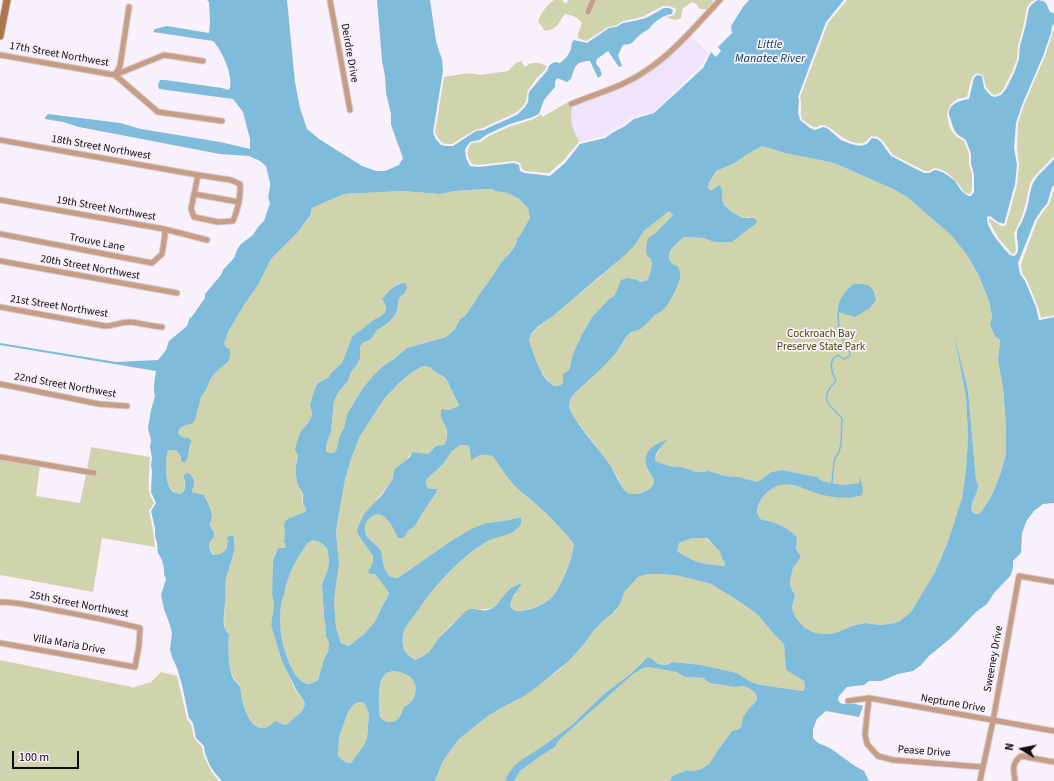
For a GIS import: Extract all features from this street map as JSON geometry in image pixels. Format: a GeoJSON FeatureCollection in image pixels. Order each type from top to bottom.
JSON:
{"type":"FeatureCollection","features":[{"type":"Feature","properties":{"kind":"street"},"geometry":{"type":"LineString","coordinates":[[0,36],[7,0]]}},
{"type":"Feature","properties":{"kind":"street","name":"Deirdre Drive"},"geometry":{"type":"LineString","coordinates":[[330,0],[350,110]]}},
{"type":"Feature","properties":{"kind":"street"},"geometry":{"type":"LineString","coordinates":[[588,12],[593,0]]}},
{"type":"Feature","properties":{"kind":"street"},"geometry":{"type":"LineString","coordinates":[[571,104],[624,84],[656,64],[678,44],[718,1]]}},
{"type":"Feature","properties":{"kind":"street"},"geometry":{"type":"LineString","coordinates":[[115,75],[120,66],[129,7]]}},
{"type":"Feature","properties":{"kind":"street","name":"17th Street Northwest"},"geometry":{"type":"LineString","coordinates":[[0,55],[115,75]]}},
{"type":"Feature","properties":{"kind":"street"},"geometry":{"type":"LineString","coordinates":[[115,75],[164,55],[203,61]]}},
{"type":"Feature","properties":{"kind":"street"},"geometry":{"type":"LineString","coordinates":[[115,75],[158,112],[222,121]]}},
{"type":"Feature","properties":{"kind":"street","name":"18th Street Northwest"},"geometry":{"type":"LineString","coordinates":[[0,140],[231,180],[240,184],[239,202]]}},
{"type":"Feature","properties":{"kind":"street"},"geometry":{"type":"LineString","coordinates":[[194,194],[239,202],[238,211],[233,221],[218,222],[194,217],[191,209],[194,194],[198,175]]}},
{"type":"Feature","properties":{"kind":"street","name":"19th Street Northwest"},"geometry":{"type":"LineString","coordinates":[[0,200],[164,229],[207,240]]}},
{"type":"Feature","properties":{"kind":"street","name":"Trouve Lane"},"geometry":{"type":"LineString","coordinates":[[0,234],[152,264],[162,254],[165,235],[164,229]]}},
{"type":"Feature","properties":{"kind":"street","name":"20th Street Northwest"},"geometry":{"type":"LineString","coordinates":[[0,262],[177,293]]}},
{"type":"Feature","properties":{"kind":"street","name":"21st Street Northwest"},"geometry":{"type":"LineString","coordinates":[[0,307],[105,326],[130,322],[162,328]]}},
{"type":"Feature","properties":{"kind":"street","name":"22nd Street Northwest"},"geometry":{"type":"LineString","coordinates":[[0,384],[99,404],[127,406]]}},
{"type":"Feature","properties":{"kind":"street"},"geometry":{"type":"LineString","coordinates":[[0,457],[94,473]]}},
{"type":"Feature","properties":{"kind":"street","name":"Sweeney Drive"},"geometry":{"type":"LineString","coordinates":[[980,781],[993,721],[1019,576],[1054,582]]}},
{"type":"Feature","properties":{"kind":"street","name":"25th Street Northwest"},"geometry":{"type":"LineString","coordinates":[[0,602],[23,604],[107,620],[140,628],[135,667]]}},
{"type":"Feature","properties":{"kind":"street","name":"Villa Maria Drive"},"geometry":{"type":"LineString","coordinates":[[0,643],[135,667]]}},
{"type":"Feature","properties":{"kind":"street","name":"Neptune Drive"},"geometry":{"type":"LineString","coordinates":[[848,701],[869,698],[1054,731]]}},
{"type":"Feature","properties":{"kind":"street","name":"Pease Drive"},"geometry":{"type":"LineString","coordinates":[[869,698],[864,731],[868,744],[878,756],[894,760],[982,767]]}},
{"type":"Feature","properties":{"kind":"street"},"geometry":{"type":"LineString","coordinates":[[1015,780],[1013,772],[1014,765],[1016,760],[1021,756],[1054,762]]}},
{"type":"Feature","properties":{"kind":"shaded area"},"geometry":{"type":"Polygon","coordinates":[[[690,35],[708,53],[701,66],[653,112],[632,117],[623,125],[604,136],[579,142],[572,129],[570,115],[572,109],[571,107],[625,86],[644,75],[658,66],[690,35]]]}},
{"type":"Feature","properties":{"kind":"green space"},"geometry":{"type":"Polygon","coordinates":[[[554,0],[563,0],[563,2],[567,3],[568,0],[590,0],[584,13],[589,15],[596,0],[712,0],[713,2],[707,9],[700,9],[692,2],[683,8],[681,18],[676,20],[667,17],[674,15],[676,10],[675,8],[663,6],[644,16],[623,21],[615,26],[608,27],[586,41],[578,38],[582,23],[577,18],[570,15],[565,14],[553,29],[545,31],[538,22],[544,10],[554,0]]]}},
{"type":"Feature","properties":{"kind":"green space"},"geometry":{"type":"Polygon","coordinates":[[[847,0],[1035,0],[1027,7],[1018,45],[1017,59],[1004,88],[1000,93],[995,95],[992,94],[986,87],[983,75],[977,73],[972,77],[967,97],[958,99],[951,104],[948,110],[947,115],[950,128],[957,137],[964,141],[969,154],[969,164],[972,174],[972,189],[970,194],[965,193],[948,173],[934,168],[929,171],[925,171],[893,155],[883,141],[878,137],[871,136],[864,143],[851,142],[826,126],[821,125],[814,127],[802,119],[800,97],[828,23],[847,0]]]}},
{"type":"Feature","properties":{"kind":"green space"},"geometry":{"type":"Polygon","coordinates":[[[1054,29],[1054,156],[1033,178],[1030,184],[1021,219],[1014,233],[1016,251],[1012,254],[999,239],[989,221],[989,218],[1001,226],[1006,225],[1017,185],[1019,165],[1017,148],[1018,123],[1045,56],[1054,29]]]}},
{"type":"Feature","properties":{"kind":"green space"},"geometry":{"type":"Polygon","coordinates":[[[521,61],[525,67],[536,63],[547,66],[528,90],[526,101],[523,106],[517,112],[483,128],[475,130],[452,144],[442,143],[435,132],[444,77],[469,73],[480,75],[508,71],[516,63],[521,61]]]}},
{"type":"Feature","properties":{"kind":"green space"},"geometry":{"type":"Polygon","coordinates":[[[568,102],[569,107],[572,108],[572,122],[579,142],[563,161],[549,173],[525,171],[522,169],[520,163],[514,161],[478,165],[472,164],[470,161],[467,154],[471,143],[481,142],[489,136],[511,126],[534,119],[541,114],[542,117],[568,102]]]}},
{"type":"Feature","properties":{"kind":"green space","name":"Cockroach Bay Preserve State Park"},"geometry":{"type":"Polygon","coordinates":[[[762,146],[784,153],[834,163],[893,189],[907,197],[951,235],[967,255],[978,274],[989,301],[992,316],[990,325],[1000,340],[998,360],[1003,388],[1006,426],[1006,454],[1000,475],[992,495],[981,512],[978,514],[973,513],[972,503],[978,490],[978,485],[976,480],[968,390],[956,346],[966,397],[968,437],[966,471],[962,498],[947,544],[935,572],[911,612],[895,623],[881,625],[865,623],[852,626],[835,633],[826,634],[815,633],[805,628],[795,617],[792,608],[795,595],[791,588],[790,581],[793,568],[801,557],[796,549],[797,537],[780,525],[759,519],[757,515],[761,500],[766,493],[778,485],[785,484],[814,492],[858,497],[860,478],[859,483],[844,485],[822,481],[817,477],[782,470],[771,472],[757,482],[739,477],[725,476],[709,471],[695,472],[681,467],[669,466],[654,461],[660,449],[646,462],[648,471],[653,476],[654,480],[652,487],[647,491],[634,495],[629,494],[623,488],[605,458],[575,419],[569,405],[569,401],[578,390],[615,354],[628,335],[643,327],[656,314],[666,307],[673,297],[680,280],[668,258],[673,249],[684,237],[703,238],[714,242],[732,242],[756,224],[749,217],[744,218],[732,212],[724,205],[722,191],[716,187],[711,192],[708,189],[709,183],[716,171],[733,164],[762,146]]]}},
{"type":"Feature","properties":{"kind":"green space"},"geometry":{"type":"Polygon","coordinates":[[[491,189],[508,193],[519,199],[528,208],[530,218],[517,238],[516,244],[503,260],[466,315],[460,319],[455,329],[446,337],[407,348],[383,366],[363,388],[347,414],[336,451],[333,453],[326,452],[326,446],[331,432],[334,401],[338,393],[348,381],[351,372],[356,366],[359,346],[372,338],[377,330],[385,326],[397,311],[399,298],[404,294],[399,283],[382,299],[386,308],[385,312],[380,318],[373,320],[352,337],[342,363],[331,373],[329,377],[318,383],[315,388],[310,405],[312,414],[310,420],[306,424],[296,462],[297,481],[303,493],[302,501],[306,511],[291,517],[285,530],[285,548],[275,553],[273,560],[272,594],[274,604],[271,625],[282,662],[297,693],[303,699],[305,704],[302,711],[286,725],[277,722],[264,728],[256,727],[247,715],[241,696],[240,686],[232,675],[229,657],[229,634],[225,630],[224,590],[226,578],[233,557],[235,541],[227,540],[226,549],[220,554],[214,555],[210,548],[211,541],[214,537],[214,532],[210,526],[212,517],[209,506],[204,495],[192,492],[194,485],[184,478],[185,484],[181,494],[172,490],[168,483],[166,472],[168,451],[176,450],[185,463],[191,445],[178,433],[180,428],[192,424],[201,397],[211,378],[228,362],[227,348],[224,344],[228,332],[258,285],[271,259],[298,232],[310,217],[312,208],[344,194],[402,191],[440,194],[455,191],[491,189]]]}},
{"type":"Feature","properties":{"kind":"green space"},"geometry":{"type":"Polygon","coordinates":[[[1054,189],[1054,315],[1041,318],[1027,280],[1022,273],[1021,264],[1037,221],[1049,205],[1054,189]]]}},
{"type":"Feature","properties":{"kind":"green space"},"geometry":{"type":"Polygon","coordinates":[[[669,211],[673,215],[657,232],[650,258],[650,275],[647,280],[641,282],[632,278],[594,314],[581,336],[573,354],[569,370],[563,374],[563,382],[560,386],[550,383],[540,370],[529,343],[530,336],[542,324],[601,276],[635,245],[644,231],[669,211]]]}},
{"type":"Feature","properties":{"kind":"green space"},"geometry":{"type":"Polygon","coordinates":[[[424,366],[429,367],[447,380],[459,406],[449,410],[441,409],[447,442],[444,445],[435,446],[428,455],[412,452],[397,469],[392,480],[375,503],[359,536],[373,556],[375,574],[389,593],[381,612],[373,625],[349,646],[341,643],[336,627],[334,601],[339,564],[336,533],[345,480],[360,436],[384,399],[411,373],[424,366]]]}},
{"type":"Feature","properties":{"kind":"green space"},"geometry":{"type":"Polygon","coordinates":[[[460,445],[468,445],[477,456],[483,454],[493,455],[512,483],[546,513],[565,533],[574,544],[573,550],[563,580],[551,598],[529,609],[517,611],[510,606],[510,601],[516,594],[508,591],[494,606],[480,610],[473,609],[452,624],[438,639],[429,652],[415,660],[406,653],[404,648],[403,637],[406,625],[450,571],[468,555],[488,541],[517,530],[521,517],[486,523],[471,529],[398,578],[390,577],[383,563],[381,551],[366,535],[365,526],[368,520],[372,517],[381,515],[388,520],[398,537],[404,538],[408,531],[415,526],[436,493],[427,487],[427,479],[444,463],[452,451],[460,445]]]}},
{"type":"Feature","properties":{"kind":"green space"},"geometry":{"type":"Polygon","coordinates":[[[91,447],[150,457],[149,489],[150,496],[154,503],[149,511],[155,547],[102,538],[93,592],[0,575],[0,459],[40,466],[36,496],[80,503],[86,474],[96,475],[96,471],[87,469],[91,447]]]}},
{"type":"Feature","properties":{"kind":"green space"},"geometry":{"type":"Polygon","coordinates":[[[692,538],[706,538],[720,552],[725,566],[700,563],[677,551],[679,543],[692,538]]]}},
{"type":"Feature","properties":{"kind":"green space"},"geometry":{"type":"Polygon","coordinates":[[[313,540],[320,542],[327,548],[329,559],[328,569],[322,584],[326,636],[329,643],[328,652],[324,659],[318,680],[310,684],[304,683],[299,678],[290,664],[282,640],[280,615],[281,604],[292,568],[306,545],[313,540]]]}},
{"type":"Feature","properties":{"kind":"green space"},"geometry":{"type":"Polygon","coordinates":[[[648,574],[680,576],[711,584],[757,614],[784,644],[786,670],[804,681],[806,688],[803,691],[761,685],[751,682],[737,673],[702,665],[673,662],[665,665],[658,664],[652,659],[642,662],[628,676],[605,693],[572,725],[524,758],[507,776],[505,781],[435,781],[443,761],[459,739],[488,716],[554,674],[569,661],[594,630],[612,614],[620,604],[625,591],[631,584],[638,577],[648,574]]]}},
{"type":"Feature","properties":{"kind":"green space"},"geometry":{"type":"Polygon","coordinates":[[[0,660],[132,688],[151,682],[161,672],[177,676],[187,719],[191,724],[194,738],[202,747],[203,754],[209,767],[219,781],[0,781],[0,660]]]}},
{"type":"Feature","properties":{"kind":"green space"},"geometry":{"type":"Polygon","coordinates":[[[648,667],[676,672],[685,677],[703,678],[710,683],[735,687],[743,686],[749,688],[756,694],[757,700],[743,717],[743,726],[732,731],[710,763],[701,769],[693,771],[687,770],[672,776],[670,781],[514,781],[520,771],[555,747],[559,740],[632,675],[643,668],[648,667]]]}},
{"type":"Feature","properties":{"kind":"green space"},"geometry":{"type":"Polygon","coordinates":[[[393,671],[409,676],[414,682],[416,690],[411,702],[404,707],[399,718],[395,721],[388,722],[380,717],[379,693],[381,681],[384,676],[393,671]]]}},
{"type":"Feature","properties":{"kind":"green space"},"geometry":{"type":"Polygon","coordinates":[[[360,702],[365,703],[369,715],[367,738],[364,745],[351,763],[345,762],[338,756],[339,737],[348,712],[354,704],[360,702]]]}},
{"type":"Feature","properties":{"kind":"water","name":"Little Manatee River"},"geometry":{"type":"Polygon","coordinates":[[[207,0],[287,0],[295,82],[300,108],[307,129],[319,139],[362,166],[376,171],[385,171],[399,165],[403,158],[391,125],[391,114],[386,93],[382,61],[377,0],[430,0],[436,41],[442,59],[443,71],[433,132],[435,138],[441,145],[447,146],[453,146],[476,131],[484,130],[518,114],[528,102],[529,92],[547,71],[549,66],[555,62],[560,63],[567,57],[574,40],[587,43],[609,28],[646,18],[664,8],[673,10],[672,14],[657,20],[649,29],[642,33],[632,43],[623,45],[618,55],[622,66],[619,67],[608,51],[597,59],[596,63],[602,75],[598,78],[590,61],[581,62],[576,66],[571,79],[567,82],[557,78],[555,87],[544,100],[539,114],[510,124],[488,134],[479,140],[470,142],[465,149],[466,158],[470,166],[478,167],[514,163],[519,165],[520,171],[525,173],[550,176],[565,163],[580,144],[605,138],[634,119],[654,113],[703,68],[711,52],[716,57],[721,51],[718,47],[732,33],[731,26],[749,0],[844,0],[826,22],[798,97],[798,112],[800,120],[815,130],[823,127],[827,128],[841,140],[851,144],[861,146],[867,144],[872,138],[877,139],[891,156],[924,173],[930,173],[934,170],[942,172],[954,180],[962,191],[969,196],[971,196],[974,192],[974,174],[971,164],[971,154],[966,140],[957,134],[949,115],[949,111],[956,103],[969,99],[974,78],[977,75],[982,76],[984,88],[991,96],[995,97],[1001,95],[1006,89],[1014,73],[1019,59],[1020,46],[1029,8],[1038,0],[1046,3],[1050,12],[1054,13],[1054,24],[1016,123],[1014,148],[1017,165],[1015,184],[1004,224],[998,222],[990,216],[987,217],[987,222],[995,237],[1010,255],[1014,256],[1018,252],[1017,231],[1027,210],[1033,183],[1054,159],[1054,185],[1047,204],[1035,220],[1018,263],[1020,274],[1025,281],[1036,307],[1039,320],[1054,317],[1054,503],[1043,504],[1034,511],[1027,520],[1022,533],[1021,553],[1013,561],[1011,575],[994,593],[987,604],[976,612],[952,637],[913,671],[898,674],[881,681],[869,681],[864,685],[847,687],[838,699],[840,703],[843,704],[851,703],[863,706],[859,717],[826,711],[817,719],[813,729],[813,738],[818,743],[830,748],[864,771],[869,781],[670,781],[672,776],[687,770],[693,771],[701,769],[709,764],[732,731],[739,729],[742,726],[743,717],[757,700],[756,694],[749,688],[743,686],[735,687],[710,683],[703,678],[685,677],[676,672],[648,667],[643,668],[632,675],[559,740],[555,747],[520,771],[514,781],[505,781],[514,766],[572,725],[605,693],[628,676],[648,657],[658,664],[666,665],[673,662],[702,665],[737,673],[751,682],[761,685],[803,691],[805,688],[804,681],[786,670],[784,644],[757,614],[711,584],[680,576],[662,574],[648,574],[638,577],[625,591],[620,604],[612,614],[594,630],[569,661],[524,696],[488,716],[459,739],[443,761],[435,781],[222,781],[215,773],[210,766],[204,746],[196,738],[193,723],[189,718],[182,685],[170,649],[172,633],[161,595],[166,579],[162,560],[158,553],[151,511],[156,503],[151,492],[152,458],[150,447],[151,440],[148,428],[155,396],[154,385],[156,371],[0,345],[0,343],[116,362],[158,360],[166,350],[169,341],[187,326],[190,317],[191,318],[205,298],[205,294],[234,258],[241,244],[253,235],[264,221],[270,203],[268,198],[270,183],[266,166],[260,161],[249,156],[220,154],[45,119],[48,114],[120,123],[141,129],[220,142],[250,149],[250,139],[243,112],[233,99],[159,89],[158,85],[160,80],[228,90],[230,88],[230,76],[226,63],[213,41],[153,32],[155,29],[167,26],[209,33],[209,2],[207,0]],[[762,146],[733,164],[716,171],[709,183],[708,188],[711,191],[720,185],[724,205],[732,212],[743,218],[754,218],[757,221],[756,224],[732,242],[714,242],[703,238],[684,237],[676,244],[669,254],[669,258],[671,263],[678,267],[680,277],[669,302],[665,308],[655,315],[642,328],[629,334],[617,352],[571,398],[569,402],[570,410],[574,418],[606,459],[624,490],[632,494],[643,492],[653,485],[653,477],[648,471],[646,464],[647,454],[649,450],[657,444],[667,440],[657,452],[655,461],[695,472],[709,471],[725,476],[739,477],[757,482],[771,472],[782,470],[817,477],[822,481],[844,485],[859,483],[860,477],[863,489],[862,495],[857,497],[838,497],[818,494],[797,486],[786,484],[775,487],[767,492],[762,498],[757,513],[760,519],[780,525],[797,537],[796,549],[801,557],[793,568],[790,581],[791,588],[795,595],[792,608],[795,617],[805,628],[815,633],[826,634],[835,633],[852,626],[865,623],[881,625],[895,623],[911,612],[935,572],[947,544],[962,498],[966,471],[968,437],[966,397],[954,335],[968,390],[976,480],[978,484],[978,490],[972,503],[973,513],[978,514],[981,512],[992,495],[1000,475],[1006,454],[1006,426],[1003,388],[998,360],[1000,340],[995,336],[990,325],[992,316],[989,301],[978,274],[967,255],[951,235],[907,197],[893,189],[834,163],[784,153],[762,146]],[[486,189],[455,191],[440,194],[402,191],[344,194],[312,208],[310,216],[298,232],[271,259],[258,285],[228,332],[224,344],[230,349],[230,357],[228,362],[211,378],[201,397],[195,420],[192,424],[180,428],[178,433],[182,437],[189,438],[191,441],[188,457],[185,463],[181,461],[181,457],[176,450],[168,451],[166,472],[168,483],[172,491],[181,494],[185,487],[184,475],[187,473],[190,474],[194,482],[192,492],[204,495],[209,506],[212,517],[210,526],[214,532],[214,537],[210,543],[210,550],[213,555],[220,554],[226,550],[227,537],[233,536],[234,552],[225,585],[224,626],[225,630],[229,634],[229,657],[232,676],[240,688],[246,713],[249,719],[257,727],[267,727],[275,721],[286,725],[302,711],[305,704],[282,662],[271,625],[274,604],[272,594],[273,560],[279,548],[285,548],[286,543],[284,543],[284,525],[287,519],[306,511],[303,501],[303,493],[299,487],[296,476],[298,456],[295,449],[300,433],[310,420],[312,414],[310,405],[315,388],[318,383],[329,377],[331,373],[342,363],[352,337],[385,312],[386,308],[382,299],[395,286],[405,283],[407,288],[404,294],[399,298],[397,311],[394,316],[389,322],[377,330],[372,338],[360,346],[360,358],[351,372],[348,381],[338,393],[334,401],[331,432],[326,446],[326,452],[333,453],[336,451],[347,414],[363,388],[383,366],[407,348],[446,337],[455,329],[460,319],[466,315],[503,260],[511,252],[516,244],[517,238],[530,218],[528,208],[519,199],[508,193],[486,189]],[[669,211],[644,231],[635,245],[553,316],[536,328],[530,337],[530,346],[540,370],[547,380],[555,386],[560,386],[563,382],[563,374],[569,370],[573,354],[581,336],[594,314],[615,295],[621,280],[631,278],[641,282],[647,280],[652,265],[650,258],[646,253],[648,238],[657,232],[673,215],[669,211]],[[424,366],[411,373],[384,399],[360,436],[345,480],[336,533],[339,564],[334,601],[336,627],[341,643],[349,646],[364,634],[375,622],[389,593],[375,574],[370,574],[368,572],[373,562],[373,556],[359,536],[357,531],[358,527],[364,514],[382,495],[392,480],[395,469],[410,457],[412,452],[428,454],[436,446],[444,445],[447,438],[447,433],[441,417],[441,409],[449,410],[459,406],[447,380],[443,376],[429,367],[424,366]],[[460,445],[452,451],[444,463],[427,479],[427,487],[430,489],[437,489],[436,493],[415,526],[408,531],[404,538],[398,538],[388,521],[381,515],[373,516],[366,523],[366,535],[381,551],[384,567],[390,577],[398,578],[471,529],[486,523],[521,517],[521,523],[519,527],[511,533],[488,541],[468,555],[451,570],[429,595],[407,624],[404,632],[403,642],[405,651],[415,660],[429,652],[438,639],[466,611],[471,609],[491,609],[511,588],[516,585],[522,583],[513,597],[510,606],[517,611],[533,608],[551,598],[563,580],[569,565],[574,544],[551,518],[512,483],[493,456],[481,455],[471,461],[470,449],[468,445],[460,445]],[[692,538],[679,543],[677,551],[700,563],[725,566],[720,552],[707,538],[692,538]],[[313,540],[309,542],[290,573],[281,604],[280,619],[282,640],[290,664],[294,672],[304,683],[310,684],[318,680],[324,659],[328,652],[329,643],[326,636],[322,584],[328,569],[329,559],[327,548],[320,542],[313,540]],[[393,671],[387,673],[381,681],[379,693],[380,717],[388,722],[392,722],[399,718],[404,707],[411,702],[416,690],[414,682],[409,676],[393,671]],[[360,702],[354,704],[348,712],[339,737],[338,756],[345,762],[351,763],[364,745],[367,738],[369,715],[365,703],[360,702]]]}},
{"type":"Feature","properties":{"kind":"water"},"geometry":{"type":"Polygon","coordinates":[[[854,284],[865,284],[870,286],[874,291],[876,300],[870,308],[855,317],[838,312],[842,296],[854,284]]]}},
{"type":"Feature","properties":{"kind":"waterway"},"geometry":{"type":"LineString","coordinates":[[832,483],[834,462],[841,444],[842,418],[829,405],[826,397],[827,392],[836,381],[831,367],[832,360],[838,355],[844,359],[850,356],[849,349],[839,334],[838,312]]}}]}
